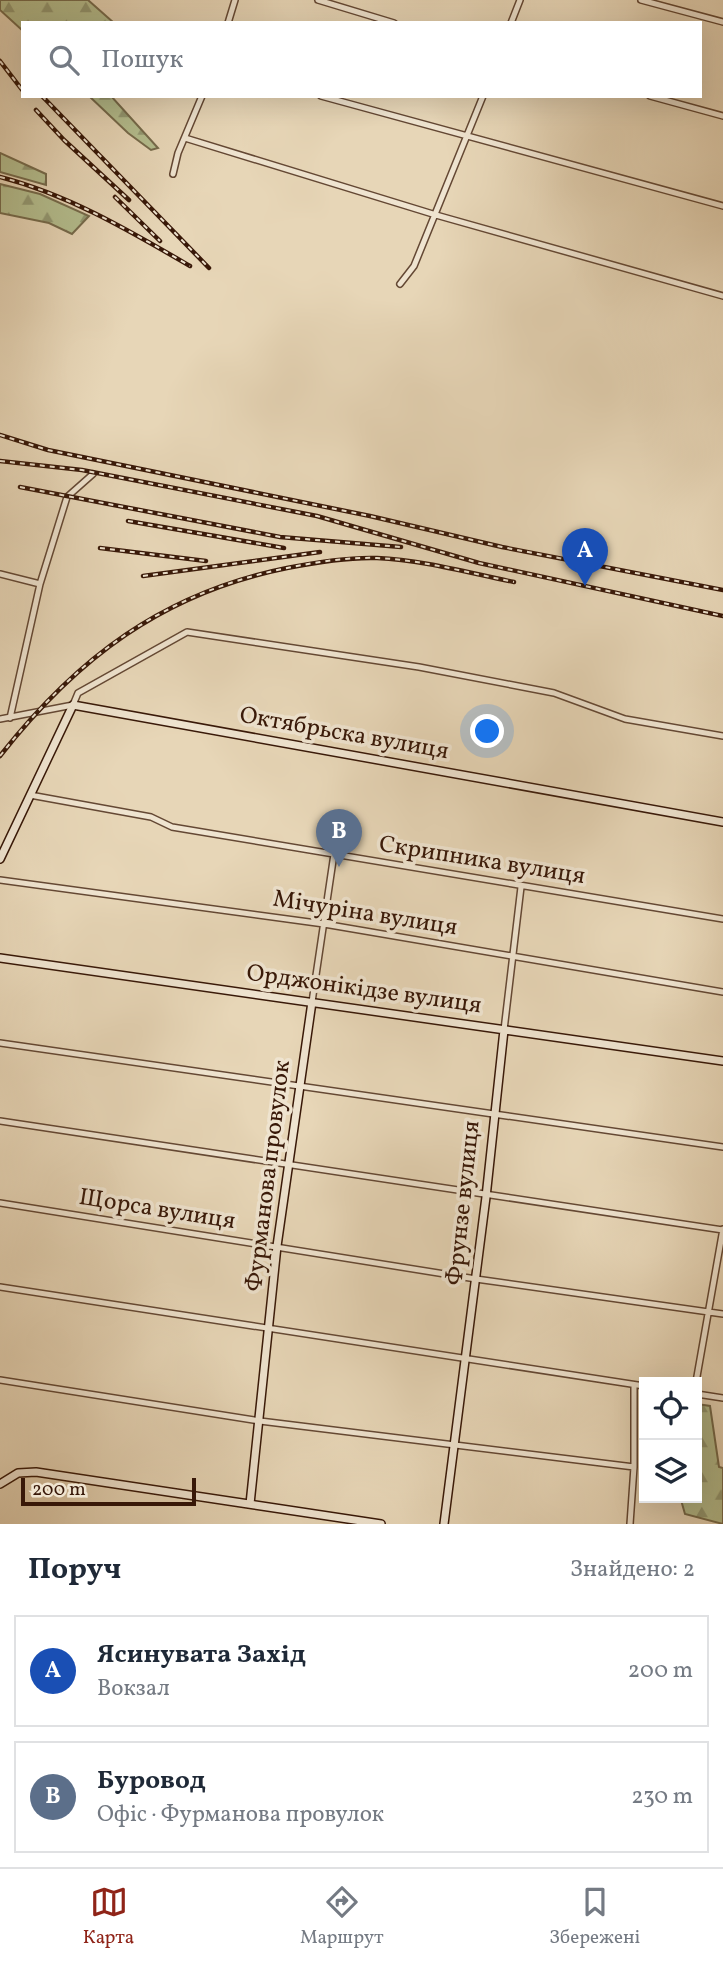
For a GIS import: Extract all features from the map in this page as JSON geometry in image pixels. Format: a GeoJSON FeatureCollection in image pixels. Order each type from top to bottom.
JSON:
{"type":"FeatureCollection","features":[{"type":"Feature","properties":{"kind":"main road"},"geometry":{"type":"LineString","coordinates":[[0,859],[73,705]]}},
{"type":"Feature","properties":{"kind":"main road","name":"Октябрьска вулиця"},"geometry":{"type":"LineString","coordinates":[[73,705],[723,822]]}},
{"type":"Feature","properties":{"kind":"main road","name":"Орджонікідзе вулиця"},"geometry":{"type":"LineString","coordinates":[[0,958],[723,1061]]}},
{"type":"Feature","properties":{"kind":"main road","name":"Фурманова провулок"},"geometry":{"type":"LineString","coordinates":[[250,1504],[277,1246],[312,1002]]}},
{"type":"Feature","properties":{"kind":"main road","name":"Фрунзе вулиця"},"geometry":{"type":"LineString","coordinates":[[444,1524],[456,1445],[504,1030]]}},
{"type":"Feature","properties":{"kind":"main road"},"geometry":{"type":"LineString","coordinates":[[0,1484],[12,1475],[27,1472],[381,1524]]}},
{"type":"Feature","properties":{"kind":"street"},"geometry":{"type":"LineString","coordinates":[[229,21],[235,0]]}},
{"type":"Feature","properties":{"kind":"street"},"geometry":{"type":"LineString","coordinates":[[318,0],[387,21]]}},
{"type":"Feature","properties":{"kind":"street"},"geometry":{"type":"LineString","coordinates":[[512,21],[520,0]]}},
{"type":"Feature","properties":{"kind":"street"},"geometry":{"type":"LineString","coordinates":[[641,0],[723,22]]}},
{"type":"Feature","properties":{"kind":"street"},"geometry":{"type":"LineString","coordinates":[[173,174],[201,98]]}},
{"type":"Feature","properties":{"kind":"street"},"geometry":{"type":"LineString","coordinates":[[328,98],[723,206]]}},
{"type":"Feature","properties":{"kind":"street"},"geometry":{"type":"LineString","coordinates":[[400,284],[415,266],[482,98]]}},
{"type":"Feature","properties":{"kind":"street"},"geometry":{"type":"LineString","coordinates":[[657,98],[723,116]]}},
{"type":"Feature","properties":{"kind":"street"},"geometry":{"type":"LineString","coordinates":[[185,138],[436,215],[723,296]]}},
{"type":"Feature","properties":{"kind":"street"},"geometry":{"type":"LineString","coordinates":[[10,718],[40,584],[67,497],[93,474]]}},
{"type":"Feature","properties":{"kind":"street"},"geometry":{"type":"LineString","coordinates":[[0,574],[40,584]]}},
{"type":"Feature","properties":{"kind":"street"},"geometry":{"type":"LineString","coordinates":[[73,705],[78,693],[187,632],[419,667],[542,691],[625,719],[723,736]]}},
{"type":"Feature","properties":{"kind":"street","name":"Октябрьска вулиця"},"geometry":{"type":"LineString","coordinates":[[0,719],[73,705]]}},
{"type":"Feature","properties":{"kind":"street","name":"Скрипника вулиця"},"geometry":{"type":"LineString","coordinates":[[30,795],[151,817],[172,827],[723,919]]}},
{"type":"Feature","properties":{"kind":"street","name":"Фурманова провулок"},"geometry":{"type":"LineString","coordinates":[[312,1002],[334,854]]}},
{"type":"Feature","properties":{"kind":"street","name":"Мічуріна вулиця"},"geometry":{"type":"LineString","coordinates":[[0,880],[324,923],[723,992]]}},
{"type":"Feature","properties":{"kind":"street","name":"Фрунзе вулиця"},"geometry":{"type":"LineString","coordinates":[[504,1030],[521,887]]}},
{"type":"Feature","properties":{"kind":"street"},"geometry":{"type":"LineString","coordinates":[[0,1043],[723,1147]]}},
{"type":"Feature","properties":{"kind":"street"},"geometry":{"type":"LineString","coordinates":[[0,1121],[486,1197],[723,1230],[706,1312],[697,1377]]}},
{"type":"Feature","properties":{"kind":"street","name":"Щорса вулиця"},"geometry":{"type":"LineString","coordinates":[[0,1203],[476,1279],[723,1314]]}},
{"type":"Feature","properties":{"kind":"street"},"geometry":{"type":"LineString","coordinates":[[0,1287],[639,1386]]}},
{"type":"Feature","properties":{"kind":"street"},"geometry":{"type":"LineString","coordinates":[[0,1380],[260,1421],[634,1467]]}},
{"type":"Feature","properties":{"kind":"street"},"geometry":{"type":"LineString","coordinates":[[630,1524],[634,1467],[634,1385]]}},
{"type":"Feature","properties":{"kind":"street"},"geometry":{"type":"LineString","coordinates":[[702,1395],[723,1398]]}},
{"type":"Feature","properties":{"kind":"green space"},"geometry":{"type":"Polygon","coordinates":[[[0,0],[88,0],[112,21],[21,21],[21,29],[0,10],[0,0]]]}},
{"type":"Feature","properties":{"kind":"green space"},"geometry":{"type":"Polygon","coordinates":[[[91,98],[113,98],[158,148],[151,150],[128,133],[91,98]]]}},
{"type":"Feature","properties":{"kind":"green space"},"geometry":{"type":"Polygon","coordinates":[[[0,153],[46,174],[46,185],[0,172],[0,153]]]}},
{"type":"Feature","properties":{"kind":"green space"},"geometry":{"type":"Polygon","coordinates":[[[0,184],[40,194],[89,216],[72,234],[49,223],[0,213],[0,184]]]}},
{"type":"Feature","properties":{"kind":"green space"},"geometry":{"type":"Polygon","coordinates":[[[702,1405],[710,1406],[719,1467],[723,1468],[723,1524],[685,1514],[682,1503],[702,1503],[702,1405]]]}},
{"type":"Feature","properties":{"kind":"railway"},"geometry":{"type":"LineString","coordinates":[[0,61],[21,88]]}},
{"type":"Feature","properties":{"kind":"railway"},"geometry":{"type":"LineString","coordinates":[[44,98],[209,268]]}},
{"type":"Feature","properties":{"kind":"railway"},"geometry":{"type":"LineString","coordinates":[[36,110],[129,200]]}},
{"type":"Feature","properties":{"kind":"railway"},"geometry":{"type":"LineString","coordinates":[[0,177],[50,193],[74,204],[190,266]]}},
{"type":"Feature","properties":{"kind":"railway"},"geometry":{"type":"LineString","coordinates":[[115,197],[160,241]]}},
{"type":"Feature","properties":{"kind":"railway"},"geometry":{"type":"LineString","coordinates":[[0,435],[48,450],[370,516],[502,547],[723,590]]}},
{"type":"Feature","properties":{"kind":"railway"},"geometry":{"type":"LineString","coordinates":[[0,461],[82,470],[317,516],[479,563],[723,616]]}},
{"type":"Feature","properties":{"kind":"railway"},"geometry":{"type":"LineString","coordinates":[[20,487],[280,537],[401,547]]}},
{"type":"Feature","properties":{"kind":"railway"},"geometry":{"type":"LineString","coordinates":[[128,521],[284,548]]}},
{"type":"Feature","properties":{"kind":"railway"},"geometry":{"type":"LineString","coordinates":[[100,548],[206,561]]}},
{"type":"Feature","properties":{"kind":"railway"},"geometry":{"type":"LineString","coordinates":[[143,576],[320,552]]}},
{"type":"Feature","properties":{"kind":"railway"},"geometry":{"type":"LineString","coordinates":[[0,756],[60,689],[92,660],[126,635],[201,594],[242,579],[321,562],[377,558],[429,564],[514,582]]}},
{"type":"Feature","properties":{"kind":"place","name":"Ясинувата Захід"},"geometry":{"type":"Point","coordinates":[585,586]}},
{"type":"Feature","properties":{"kind":"place","name":"Буровод"},"geometry":{"type":"Point","coordinates":[339,867]}}]}
